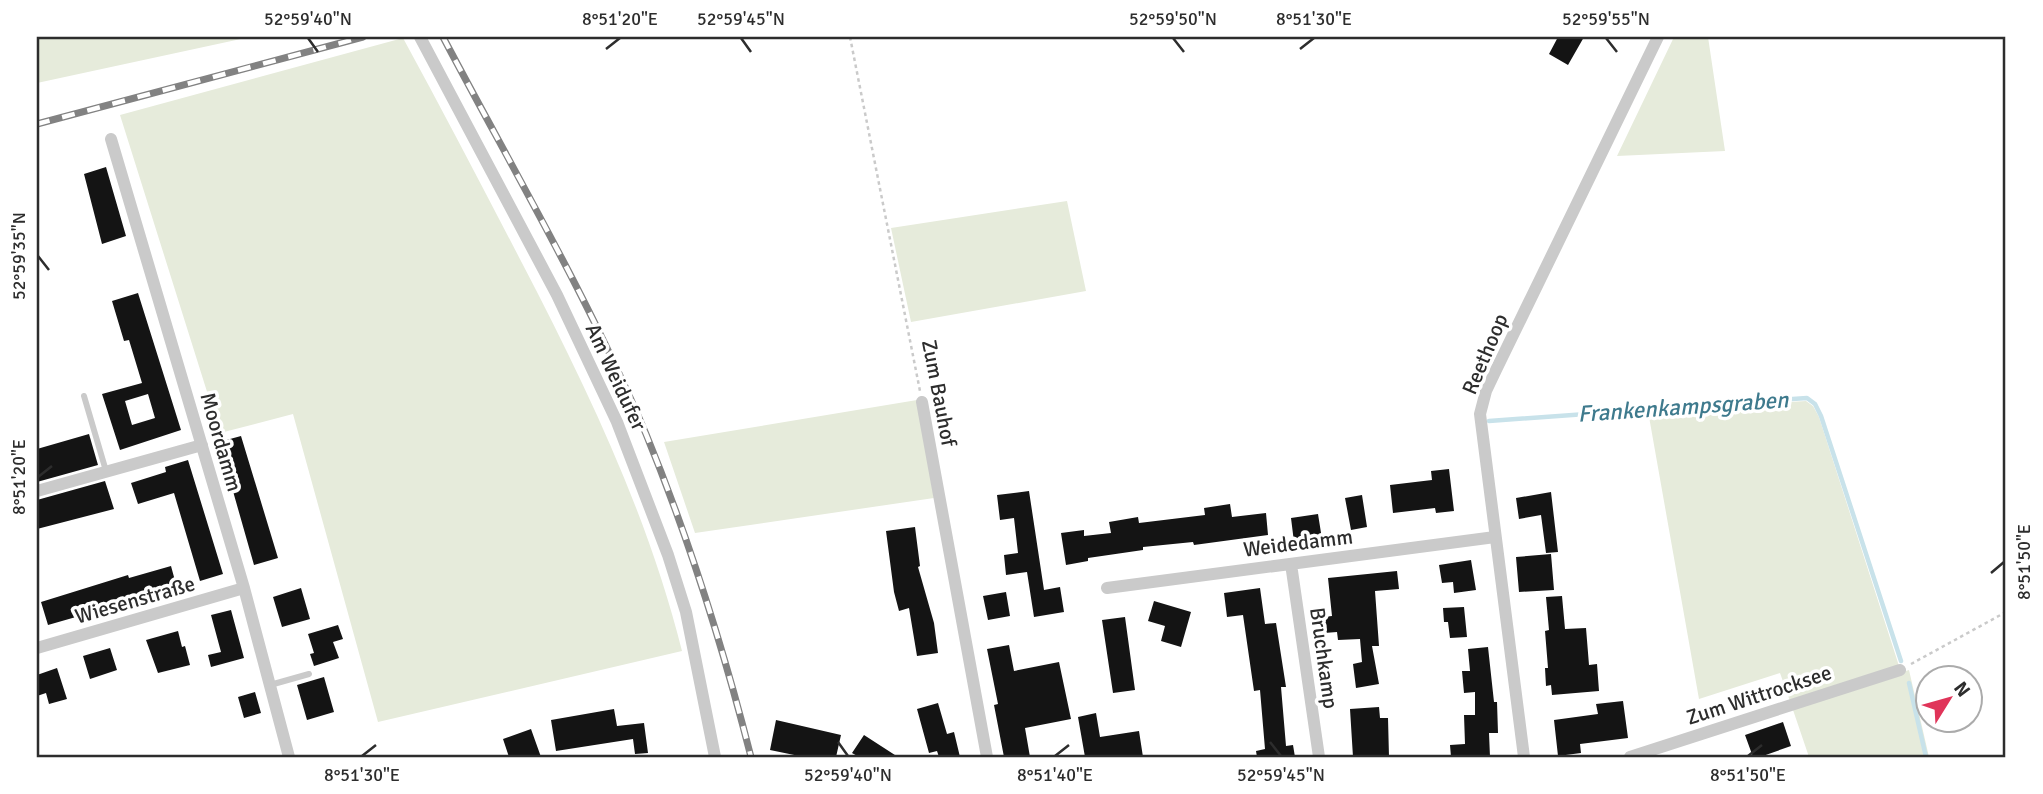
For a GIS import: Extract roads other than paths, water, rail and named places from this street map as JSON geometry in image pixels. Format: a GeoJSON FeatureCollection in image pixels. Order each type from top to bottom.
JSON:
{"type":"FeatureCollection","features":[{"type":"Feature","properties":{"kind":"street","name":"Reethoop"},"geometry":{"type":"LineString","coordinates":[[1524,757],[1480,414],[1486,391],[1658,37]]}},
{"type":"Feature","properties":{"kind":"street","name":"Am Weidufer"},"geometry":{"type":"LineString","coordinates":[[422,40],[557,295],[617,422],[664,542],[687,612],[715,757]]}},
{"type":"Feature","properties":{"kind":"street","name":"Moordamm"},"geometry":{"type":"LineString","coordinates":[[111,139],[244,588],[289,757]]}},
{"type":"Feature","properties":{"kind":"street","name":"Zum Bauhof"},"geometry":{"type":"LineString","coordinates":[[922,402],[987,757]]}},
{"type":"Feature","properties":{"kind":"street"},"geometry":{"type":"LineString","coordinates":[[37,491],[202,445]]}},
{"type":"Feature","properties":{"kind":"street","name":"Weidedamm"},"geometry":{"type":"LineString","coordinates":[[1107,588],[1495,537]]}},
{"type":"Feature","properties":{"kind":"street","name":"Bruchkamp"},"geometry":{"type":"LineString","coordinates":[[1291,564],[1319,757]]}},
{"type":"Feature","properties":{"kind":"street","name":"Wiesenstraße"},"geometry":{"type":"LineString","coordinates":[[37,648],[244,588]]}},
{"type":"Feature","properties":{"kind":"street","name":"Zum Wittrocksee"},"geometry":{"type":"LineString","coordinates":[[1630,757],[1900,670]]}},
{"type":"Feature","properties":{"kind":"lane"},"geometry":{"type":"LineString","coordinates":[[84,396],[106,472]]}},
{"type":"Feature","properties":{"kind":"lane"},"geometry":{"type":"LineString","coordinates":[[270,685],[309,674]]}},
{"type":"Feature","properties":{"kind":"waterway","name":"Frankenkampsgraben"},"geometry":{"type":"LineString","coordinates":[[1489,421],[1807,398],[1815,404],[1821,416],[1901,661]]}},
{"type":"Feature","properties":{"kind":"waterway","name":"Frankenkampsgraben"},"geometry":{"type":"LineString","coordinates":[[1909,683],[1926,757]]}},
{"type":"Feature","properties":{"kind":"railway"},"geometry":{"type":"LineString","coordinates":[[37,124],[363,37]]}},
{"type":"Feature","properties":{"kind":"railway"},"geometry":{"type":"LineString","coordinates":[[443,37],[549,233],[600,333],[646,434],[677,513],[704,594],[751,757]]}}]}
